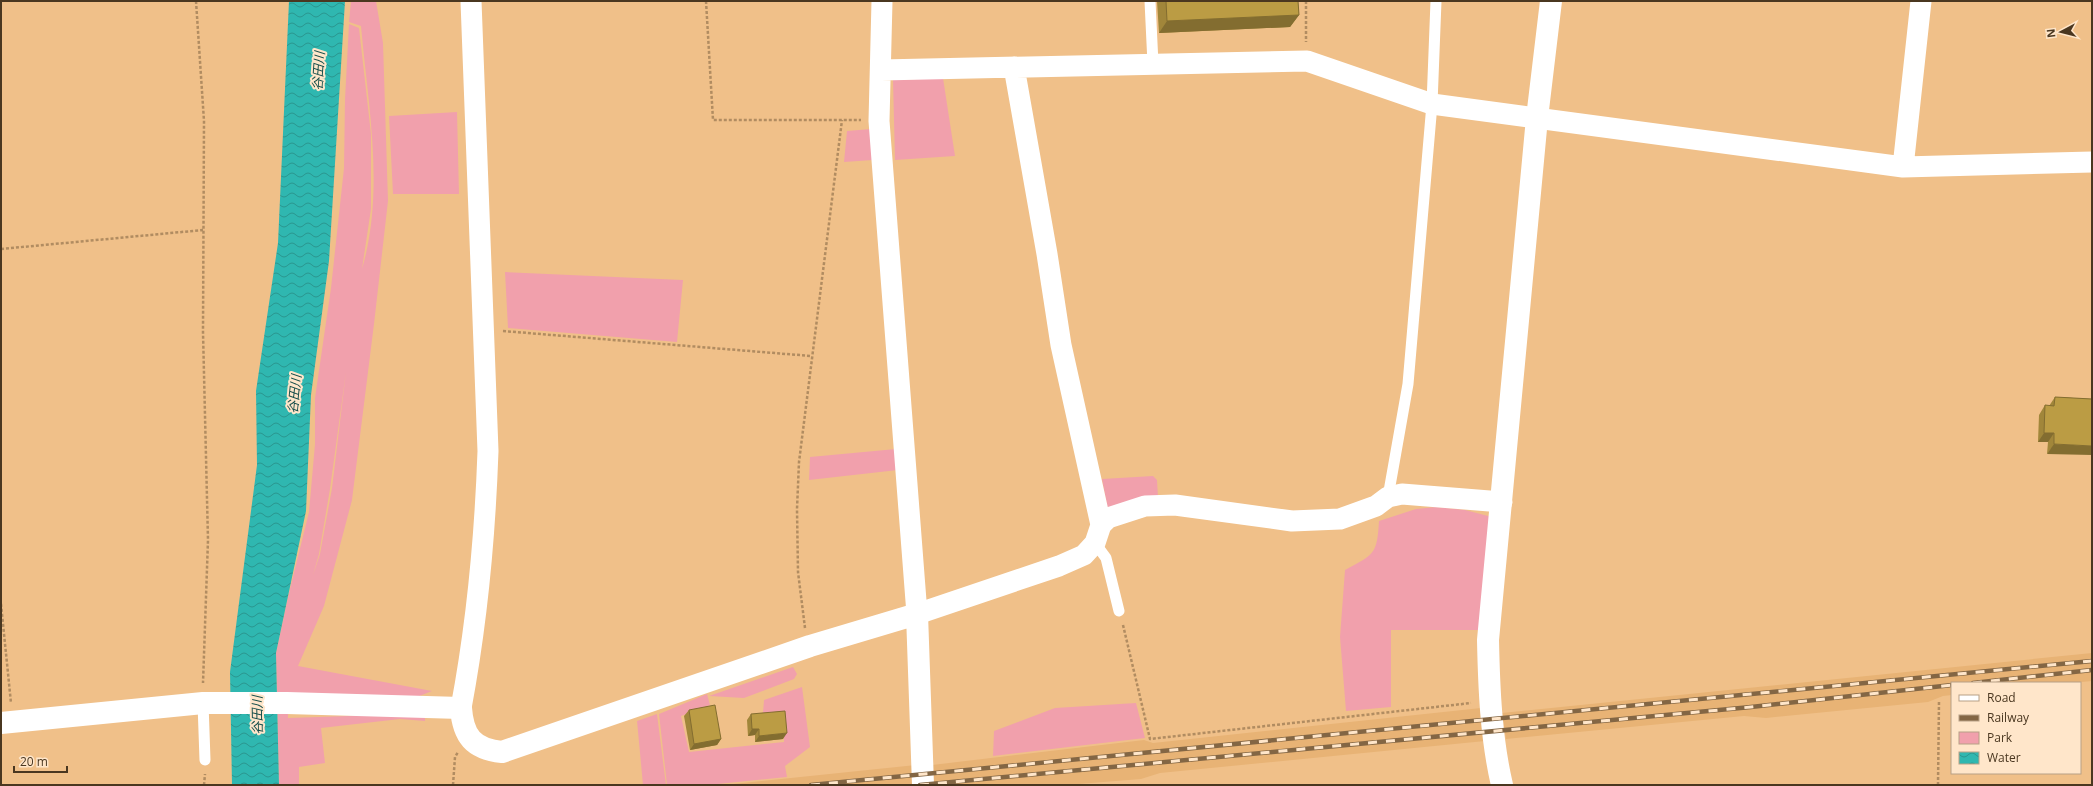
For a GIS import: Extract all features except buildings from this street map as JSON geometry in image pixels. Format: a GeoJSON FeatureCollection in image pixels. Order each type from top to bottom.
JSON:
{"type":"FeatureCollection","features":[{"type":"Feature","properties":{"kind":"street"},"geometry":{"type":"LineString","coordinates":[[471,1],[488,450],[486,516],[478,595],[461,708],[465,730],[471,739],[479,746],[491,751],[502,752],[810,646],[916,614],[1059,566],[1084,554],[1108,518],[1145,506],[1175,505],[1292,521],[1340,519],[1376,506],[1388,497],[1402,494],[1502,502]]}},
{"type":"Feature","properties":{"kind":"street"},"geometry":{"type":"LineString","coordinates":[[882,1],[882,70],[879,120],[916,614],[923,785]]}},
{"type":"Feature","properties":{"kind":"street"},"geometry":{"type":"LineString","coordinates":[[1502,785],[1495,748],[1490,700],[1488,640],[1537,118],[1551,1]]}},
{"type":"Feature","properties":{"kind":"street"},"geometry":{"type":"LineString","coordinates":[[1904,167],[1921,1]]}},
{"type":"Feature","properties":{"kind":"street"},"geometry":{"type":"LineString","coordinates":[[882,70],[1307,61],[1432,104],[1904,167],[2092,162]]}},
{"type":"Feature","properties":{"kind":"street"},"geometry":{"type":"LineString","coordinates":[[1014,68],[1048,254],[1061,345],[1098,534]]}},
{"type":"Feature","properties":{"kind":"street"},"geometry":{"type":"LineString","coordinates":[[7,723],[206,703],[287,703],[461,708]]}},
{"type":"Feature","properties":{"kind":"lane"},"geometry":{"type":"LineString","coordinates":[[1150,1],[1153,64]]}},
{"type":"Feature","properties":{"kind":"lane"},"geometry":{"type":"LineString","coordinates":[[1388,497],[1408,384],[1432,104],[1436,1]]}},
{"type":"Feature","properties":{"kind":"lane"},"geometry":{"type":"LineString","coordinates":[[1098,534],[1106,558],[1119,611]]}},
{"type":"Feature","properties":{"kind":"lane"},"geometry":{"type":"LineString","coordinates":[[205,760],[206,703]]}},
{"type":"Feature","properties":{"kind":"path"},"geometry":{"type":"LineString","coordinates":[[196,1],[204,121],[202,332],[208,540],[206,703]]}},
{"type":"Feature","properties":{"kind":"path"},"geometry":{"type":"LineString","coordinates":[[706,1],[713,120],[879,120]]}},
{"type":"Feature","properties":{"kind":"path"},"geometry":{"type":"LineString","coordinates":[[1306,1],[1307,61]]}},
{"type":"Feature","properties":{"kind":"path"},"geometry":{"type":"LineString","coordinates":[[810,646],[807,637],[798,572],[797,509],[799,462],[811,356],[842,120]]}},
{"type":"Feature","properties":{"kind":"path"},"geometry":{"type":"LineString","coordinates":[[1,249],[203,230]]}},
{"type":"Feature","properties":{"kind":"path"},"geometry":{"type":"LineString","coordinates":[[501,331],[811,356]]}},
{"type":"Feature","properties":{"kind":"path"},"geometry":{"type":"LineString","coordinates":[[1,604],[7,723]]}},
{"type":"Feature","properties":{"kind":"path"},"geometry":{"type":"LineString","coordinates":[[1119,611],[1150,739],[1490,700]]}},
{"type":"Feature","properties":{"kind":"path"},"geometry":{"type":"LineString","coordinates":[[1938,702],[1938,785]]}},
{"type":"Feature","properties":{"kind":"path"},"geometry":{"type":"LineString","coordinates":[[452,785],[455,757],[459,750],[471,739]]}},
{"type":"Feature","properties":{"kind":"shaded area"},"geometry":{"type":"Polygon","coordinates":[[[2092,653],[2092,681],[1951,682],[1951,695],[1943,696],[1928,702],[1766,718],[1744,716],[1506,739],[1502,713],[2092,653]]]}},
{"type":"Feature","properties":{"kind":"shaded area"},"geometry":{"type":"Polygon","coordinates":[[[1481,708],[1485,741],[1160,773],[1141,779],[1066,785],[933,785],[932,765],[1144,740],[1153,743],[1481,708]]]}},
{"type":"Feature","properties":{"kind":"shaded area"},"geometry":{"type":"Polygon","coordinates":[[[916,765],[916,785],[724,785],[916,765]]]}},
{"type":"Feature","properties":{"kind":"green space"},"geometry":{"type":"Polygon","coordinates":[[[351,1],[376,1],[383,43],[388,201],[352,500],[324,606],[298,666],[432,691],[417,697],[288,697],[288,718],[410,714],[425,718],[425,721],[400,719],[321,728],[325,763],[299,767],[299,785],[279,785],[276,653],[309,512],[315,444],[315,398],[331,288],[344,168],[345,99],[349,24],[359,28],[371,134],[371,209],[362,269],[369,239],[373,209],[373,148],[361,26],[349,22],[351,1]],[[346,372],[330,489],[319,554],[313,575],[320,554],[332,488],[346,372]]]}},
{"type":"Feature","properties":{"kind":"green space"},"geometry":{"type":"Polygon","coordinates":[[[943,78],[955,156],[895,160],[893,80],[943,78]]]}},
{"type":"Feature","properties":{"kind":"green space"},"geometry":{"type":"Polygon","coordinates":[[[457,112],[459,194],[393,194],[389,116],[457,112]]]}},
{"type":"Feature","properties":{"kind":"green space"},"geometry":{"type":"Polygon","coordinates":[[[871,129],[873,160],[844,162],[847,131],[871,129]]]}},
{"type":"Feature","properties":{"kind":"green space"},"geometry":{"type":"Polygon","coordinates":[[[505,272],[683,280],[677,342],[508,328],[505,272]]]}},
{"type":"Feature","properties":{"kind":"green space"},"geometry":{"type":"Polygon","coordinates":[[[896,449],[898,470],[809,480],[810,457],[896,449]]]}},
{"type":"Feature","properties":{"kind":"green space"},"geometry":{"type":"Polygon","coordinates":[[[1153,476],[1157,480],[1158,497],[1108,510],[1102,479],[1153,476]]]}},
{"type":"Feature","properties":{"kind":"green space"},"geometry":{"type":"Polygon","coordinates":[[[1436,507],[1465,510],[1492,517],[1480,630],[1391,630],[1391,707],[1346,711],[1340,637],[1345,570],[1372,552],[1377,541],[1379,521],[1416,509],[1436,507]]]}},
{"type":"Feature","properties":{"kind":"green space"},"geometry":{"type":"Polygon","coordinates":[[[793,667],[797,674],[794,679],[744,698],[709,696],[793,667]]]}},
{"type":"Feature","properties":{"kind":"green space"},"geometry":{"type":"Polygon","coordinates":[[[802,687],[810,747],[785,766],[787,777],[708,785],[667,785],[659,714],[707,694],[710,705],[681,716],[689,752],[784,742],[783,716],[763,713],[764,700],[802,687]]]}},
{"type":"Feature","properties":{"kind":"green space"},"geometry":{"type":"Polygon","coordinates":[[[1136,703],[1145,738],[993,756],[994,731],[1055,708],[1136,703]]]}},
{"type":"Feature","properties":{"kind":"green space"},"geometry":{"type":"Polygon","coordinates":[[[657,714],[666,785],[643,785],[637,721],[657,714]]]}},
{"type":"Feature","properties":{"kind":"water","name":"谷田川"},"geometry":{"type":"Polygon","coordinates":[[[289,1],[345,1],[329,261],[311,395],[306,511],[276,653],[279,785],[232,785],[230,672],[257,465],[256,391],[278,243],[289,1]]]}},
{"type":"Feature","properties":{"kind":"railway"},"geometry":{"type":"LineString","coordinates":[[811,785],[2092,661]]}},
{"type":"Feature","properties":{"kind":"railway"},"geometry":{"type":"LineString","coordinates":[[1982,682],[2092,670]]}},
{"type":"Feature","properties":{"kind":"railway"},"geometry":{"type":"LineString","coordinates":[[920,785],[1751,707],[1951,685]]}}]}
